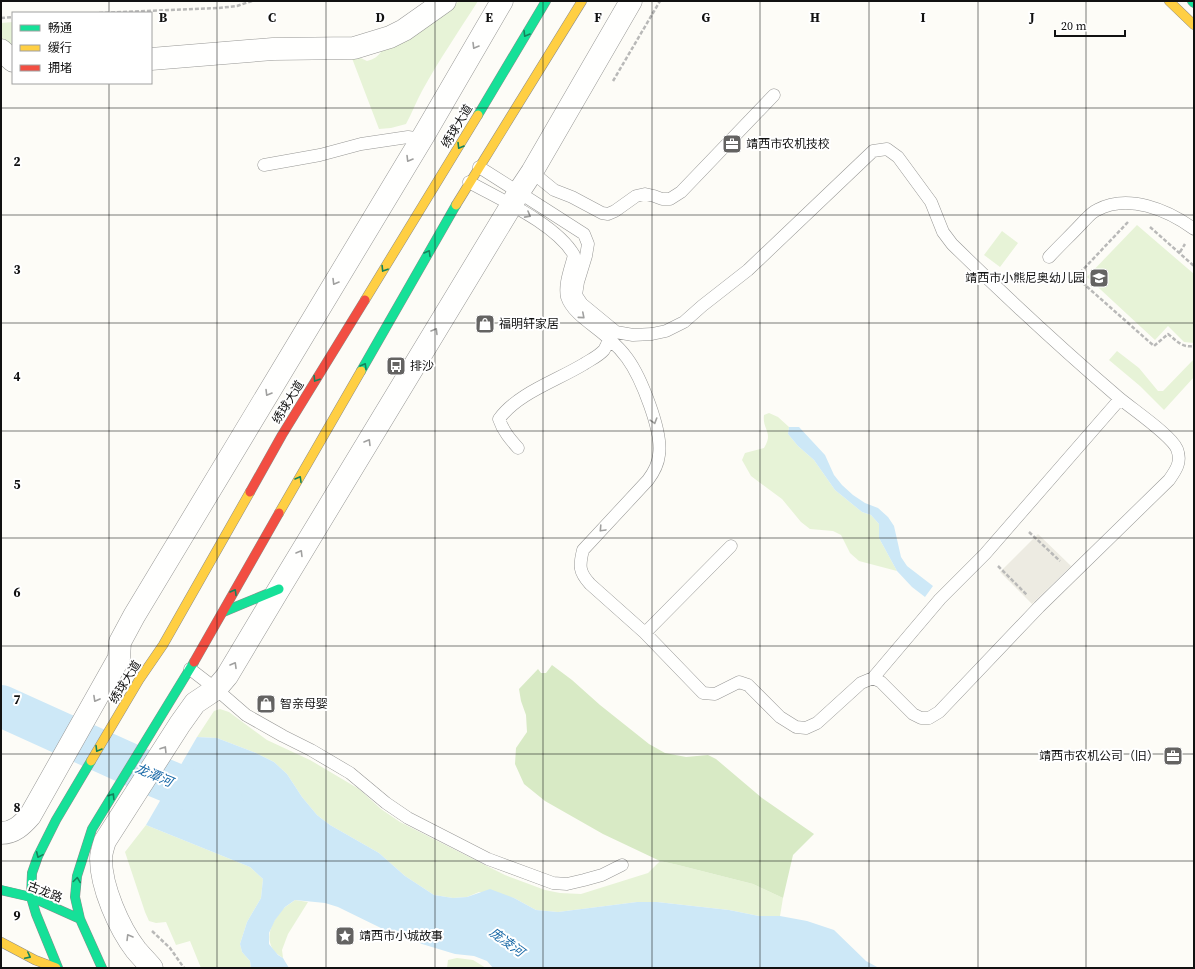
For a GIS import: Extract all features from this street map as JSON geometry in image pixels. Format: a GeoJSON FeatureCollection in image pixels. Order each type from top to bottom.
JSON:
{"type":"FeatureCollection","features":[{"type":"Feature","properties":{"kind":"main road","name":"绣球大道"},"geometry":{"type":"LineString","coordinates":[[57,968],[41,928],[31,897],[32,873],[38,856],[56,820],[139,680],[163,645],[282,435],[457,150],[546,1]]}},
{"type":"Feature","properties":{"kind":"main road"},"geometry":{"type":"LineString","coordinates":[[102,968],[80,919],[75,897],[77,876],[92,829],[190,669],[469,182],[582,1]]}},
{"type":"Feature","properties":{"kind":"main road"},"geometry":{"type":"LineString","coordinates":[[1169,1],[1194,25]]}},
{"type":"Feature","properties":{"kind":"main road"},"geometry":{"type":"LineString","coordinates":[[223,612],[279,589]]}},
{"type":"Feature","properties":{"kind":"main road","name":"古龙路"},"geometry":{"type":"LineString","coordinates":[[1,890],[31,897],[80,919]]}},
{"type":"Feature","properties":{"kind":"main road"},"geometry":{"type":"LineString","coordinates":[[1,942],[35,960],[57,968]]}},
{"type":"Feature","properties":{"kind":"street"},"geometry":{"type":"LineString","coordinates":[[152,59],[273,49],[354,48],[390,37],[404,30],[445,1]]}},
{"type":"Feature","properties":{"kind":"street"},"geometry":{"type":"LineString","coordinates":[[1,833],[6,833],[19,827],[30,816],[115,666],[119,658],[120,642],[134,616],[421,139],[502,1]]}},
{"type":"Feature","properties":{"kind":"street"},"geometry":{"type":"LineString","coordinates":[[152,968],[136,949],[118,920],[107,893],[101,860],[102,850],[109,834],[121,818],[180,724],[195,704],[216,689],[227,676],[532,172],[631,1]]}},
{"type":"Feature","properties":{"kind":"street"},"geometry":{"type":"LineString","coordinates":[[1,50],[12,60]]}},
{"type":"Feature","properties":{"kind":"lane"},"geometry":{"type":"LineString","coordinates":[[532,172],[554,190],[572,197],[602,213],[608,214],[636,196],[645,194],[662,199],[670,199],[681,192],[774,95]]}},
{"type":"Feature","properties":{"kind":"lane"},"geometry":{"type":"LineString","coordinates":[[264,165],[361,144],[408,137],[421,139]]}},
{"type":"Feature","properties":{"kind":"lane"},"geometry":{"type":"LineString","coordinates":[[469,182],[546,209],[584,234],[588,244],[576,295],[582,304],[616,332],[633,335],[652,334],[666,331],[684,322],[748,270],[872,151],[887,149],[898,157],[931,202],[943,232],[952,244],[1060,346],[1120,399],[1169,439],[1177,449],[1179,457],[1178,467],[1169,480],[1038,607],[939,712],[929,718],[921,718],[913,714],[881,682],[873,678]]}},
{"type":"Feature","properties":{"kind":"lane"},"geometry":{"type":"LineString","coordinates":[[479,167],[569,247],[574,255],[567,282],[567,297],[574,309],[610,339],[627,357],[641,382],[658,434],[660,454],[656,469],[648,480],[583,550],[579,563],[582,576],[645,633],[703,693],[715,694],[738,682],[748,685],[780,717],[796,727],[806,728],[817,724],[862,683],[873,678],[940,599],[985,554],[1120,399]]}},
{"type":"Feature","properties":{"kind":"lane"},"geometry":{"type":"LineString","coordinates":[[1049,257],[1096,210],[1111,205],[1126,203],[1148,206],[1184,222],[1194,229]]}},
{"type":"Feature","properties":{"kind":"lane"},"geometry":{"type":"LineString","coordinates":[[518,448],[501,427],[499,419],[505,410],[522,397],[596,357],[604,350],[610,339]]}},
{"type":"Feature","properties":{"kind":"lane"},"geometry":{"type":"LineString","coordinates":[[645,633],[731,546]]}},
{"type":"Feature","properties":{"kind":"lane"},"geometry":{"type":"LineString","coordinates":[[190,669],[246,715],[350,772],[386,803],[408,818],[488,859],[553,883],[567,884],[602,875],[622,865]]}},
{"type":"Feature","properties":{"kind":"path"},"geometry":{"type":"LineString","coordinates":[[123,12],[219,8],[237,6],[252,1]]}},
{"type":"Feature","properties":{"kind":"path"},"geometry":{"type":"LineString","coordinates":[[1,18],[12,17]]}},
{"type":"Feature","properties":{"kind":"path"},"geometry":{"type":"LineString","coordinates":[[1130,220],[1076,277],[1154,346],[1168,334],[1181,345],[1189,347],[1194,346]]}},
{"type":"Feature","properties":{"kind":"path"},"geometry":{"type":"LineString","coordinates":[[1146,224],[1194,266]]}},
{"type":"Feature","properties":{"kind":"path"},"geometry":{"type":"LineString","coordinates":[[1016,519],[1074,573]]}},
{"type":"Feature","properties":{"kind":"path"},"geometry":{"type":"LineString","coordinates":[[985,554],[1038,607]]}},
{"type":"Feature","properties":{"kind":"path"},"geometry":{"type":"LineString","coordinates":[[150,929],[162,938],[184,968]]}},
{"type":"Feature","properties":{"kind":"green space"},"geometry":{"type":"Polygon","coordinates":[[[459,1],[478,1],[429,79],[406,124],[391,128],[379,129],[350,53],[367,61],[374,58],[382,50],[459,1]]]}},
{"type":"Feature","properties":{"kind":"green space"},"geometry":{"type":"Polygon","coordinates":[[[12,22],[12,52],[1,43],[1,23],[12,22]]]}},
{"type":"Feature","properties":{"kind":"green space"},"geometry":{"type":"Polygon","coordinates":[[[1137,225],[1194,274],[1194,343],[1184,342],[1168,326],[1155,340],[1087,277],[1137,225]]]}},
{"type":"Feature","properties":{"kind":"green space"},"geometry":{"type":"Polygon","coordinates":[[[1002,231],[1018,243],[1000,267],[984,255],[1002,231]]]}},
{"type":"Feature","properties":{"kind":"green space"},"geometry":{"type":"Polygon","coordinates":[[[1117,351],[1139,368],[1158,391],[1163,391],[1194,359],[1194,377],[1164,410],[1140,386],[1109,360],[1117,351]]]}},
{"type":"Feature","properties":{"kind":"green space"},"geometry":{"type":"Polygon","coordinates":[[[769,413],[778,417],[789,427],[788,434],[798,446],[814,460],[835,490],[862,512],[871,515],[879,524],[879,538],[897,571],[859,561],[850,553],[841,535],[833,531],[810,529],[801,522],[782,499],[751,476],[742,460],[745,453],[764,448],[767,443],[768,434],[764,415],[769,413]]]}},
{"type":"Feature","properties":{"kind":"green space"},"geometry":{"type":"Polygon","coordinates":[[[552,665],[649,744],[665,753],[686,757],[708,755],[716,759],[762,798],[814,834],[793,855],[783,898],[753,884],[660,861],[603,834],[545,801],[524,784],[515,764],[516,748],[527,732],[526,715],[519,689],[538,669],[541,673],[546,673],[552,665]]]}},
{"type":"Feature","properties":{"kind":"green space"},"geometry":{"type":"Polygon","coordinates":[[[220,709],[229,712],[267,740],[310,760],[359,789],[381,809],[400,822],[505,875],[545,890],[560,893],[581,894],[648,873],[660,861],[753,884],[783,898],[780,916],[759,916],[729,910],[657,902],[637,902],[558,912],[536,910],[514,898],[479,892],[467,897],[453,898],[434,895],[405,876],[379,853],[330,825],[317,815],[302,797],[287,774],[274,762],[256,753],[217,738],[197,737],[214,711],[220,709]]]}},
{"type":"Feature","properties":{"kind":"green space"},"geometry":{"type":"Polygon","coordinates":[[[146,825],[250,867],[263,879],[261,898],[247,922],[240,944],[242,952],[250,961],[251,968],[201,968],[190,941],[176,945],[166,922],[156,923],[149,921],[125,852],[146,825]]]}},
{"type":"Feature","properties":{"kind":"green space"},"geometry":{"type":"Polygon","coordinates":[[[295,900],[308,902],[288,934],[282,950],[283,958],[276,953],[272,947],[270,941],[271,927],[274,920],[285,907],[295,900]]]}},
{"type":"Feature","properties":{"kind":"green space"},"geometry":{"type":"Polygon","coordinates":[[[457,958],[473,960],[486,968],[447,968],[448,960],[457,958]]]}},
{"type":"Feature","properties":{"kind":"shaded area"},"geometry":{"type":"Polygon","coordinates":[[[1038,534],[1071,566],[1032,604],[1000,572],[1038,534]]]}},
{"type":"Feature","properties":{"kind":"water"},"geometry":{"type":"Polygon","coordinates":[[[789,427],[799,427],[825,455],[834,475],[853,495],[865,503],[878,508],[888,517],[894,526],[901,557],[907,566],[933,586],[925,597],[912,587],[897,571],[879,538],[879,524],[871,515],[862,512],[835,490],[814,460],[798,446],[788,434],[789,427]]]}},
{"type":"Feature","properties":{"kind":"water","name":"庞凌河"},"geometry":{"type":"Polygon","coordinates":[[[197,737],[217,738],[256,753],[274,762],[287,774],[302,797],[317,815],[330,825],[379,853],[405,876],[434,895],[453,898],[467,897],[490,889],[514,898],[536,910],[558,912],[637,902],[657,902],[729,910],[759,916],[780,916],[807,921],[834,930],[866,961],[879,968],[493,968],[487,961],[474,956],[455,954],[387,931],[338,907],[325,903],[295,900],[285,907],[275,920],[269,933],[269,944],[278,955],[283,958],[289,968],[251,968],[250,961],[242,952],[240,944],[247,922],[261,898],[263,879],[250,867],[146,825],[197,737]]]}},
{"type":"Feature","properties":{"kind":"waterway","name":"龙潭河"},"geometry":{"type":"LineString","coordinates":[[1,706],[158,777],[223,804]]}},
{"type":"Feature","properties":{"kind":"traffic: fast"},"geometry":{"type":"LineString","coordinates":[[478,115],[546,1]]}},
{"type":"Feature","properties":{"kind":"traffic: fast"},"geometry":{"type":"LineString","coordinates":[[361,371],[456,205]]}},
{"type":"Feature","properties":{"kind":"traffic: fast"},"geometry":{"type":"LineString","coordinates":[[223,612],[279,589]]}},
{"type":"Feature","properties":{"kind":"traffic: fast"},"geometry":{"type":"LineString","coordinates":[[102,968],[80,919],[75,897],[77,876],[92,829],[194,662]]}},
{"type":"Feature","properties":{"kind":"traffic: fast"},"geometry":{"type":"LineString","coordinates":[[58,968],[36,914],[31,897],[32,873],[38,856],[56,820],[91,761]]}},
{"type":"Feature","properties":{"kind":"traffic: fast"},"geometry":{"type":"LineString","coordinates":[[1,890],[31,897],[80,919]]}},
{"type":"Feature","properties":{"kind":"traffic: slow"},"geometry":{"type":"LineString","coordinates":[[456,205],[582,1]]}},
{"type":"Feature","properties":{"kind":"traffic: slow"},"geometry":{"type":"LineString","coordinates":[[1169,1],[1194,25]]}},
{"type":"Feature","properties":{"kind":"traffic: slow"},"geometry":{"type":"LineString","coordinates":[[365,300],[478,115]]}},
{"type":"Feature","properties":{"kind":"traffic: slow"},"geometry":{"type":"LineString","coordinates":[[279,513],[361,371]]}},
{"type":"Feature","properties":{"kind":"traffic: slow"},"geometry":{"type":"LineString","coordinates":[[91,761],[139,680],[163,645],[250,492]]}},
{"type":"Feature","properties":{"kind":"traffic: slow"},"geometry":{"type":"LineString","coordinates":[[1,942],[35,960],[56,968]]}},
{"type":"Feature","properties":{"kind":"traffic: jam"},"geometry":{"type":"LineString","coordinates":[[250,492],[282,435],[365,300]]}},
{"type":"Feature","properties":{"kind":"traffic: jam"},"geometry":{"type":"LineString","coordinates":[[194,662],[279,513]]}},
{"type":"Feature","properties":{"kind":"place","name":"靖西市农机技校"},"geometry":{"type":"Point","coordinates":[732,144]}},
{"type":"Feature","properties":{"kind":"place","name":"靖西市小熊尼奥幼儿园"},"geometry":{"type":"Point","coordinates":[1099,278]}},
{"type":"Feature","properties":{"kind":"place","name":"福明轩家居"},"geometry":{"type":"Point","coordinates":[485,324]}},
{"type":"Feature","properties":{"kind":"place","name":"排沙"},"geometry":{"type":"Point","coordinates":[396,366]}},
{"type":"Feature","properties":{"kind":"place","name":"智亲母婴"},"geometry":{"type":"Point","coordinates":[266,704]}},
{"type":"Feature","properties":{"kind":"place","name":"靖西市农机公司（旧）"},"geometry":{"type":"Point","coordinates":[1173,756]}},
{"type":"Feature","properties":{"kind":"place","name":"靖西市小城故事"},"geometry":{"type":"Point","coordinates":[345,936]}}]}
